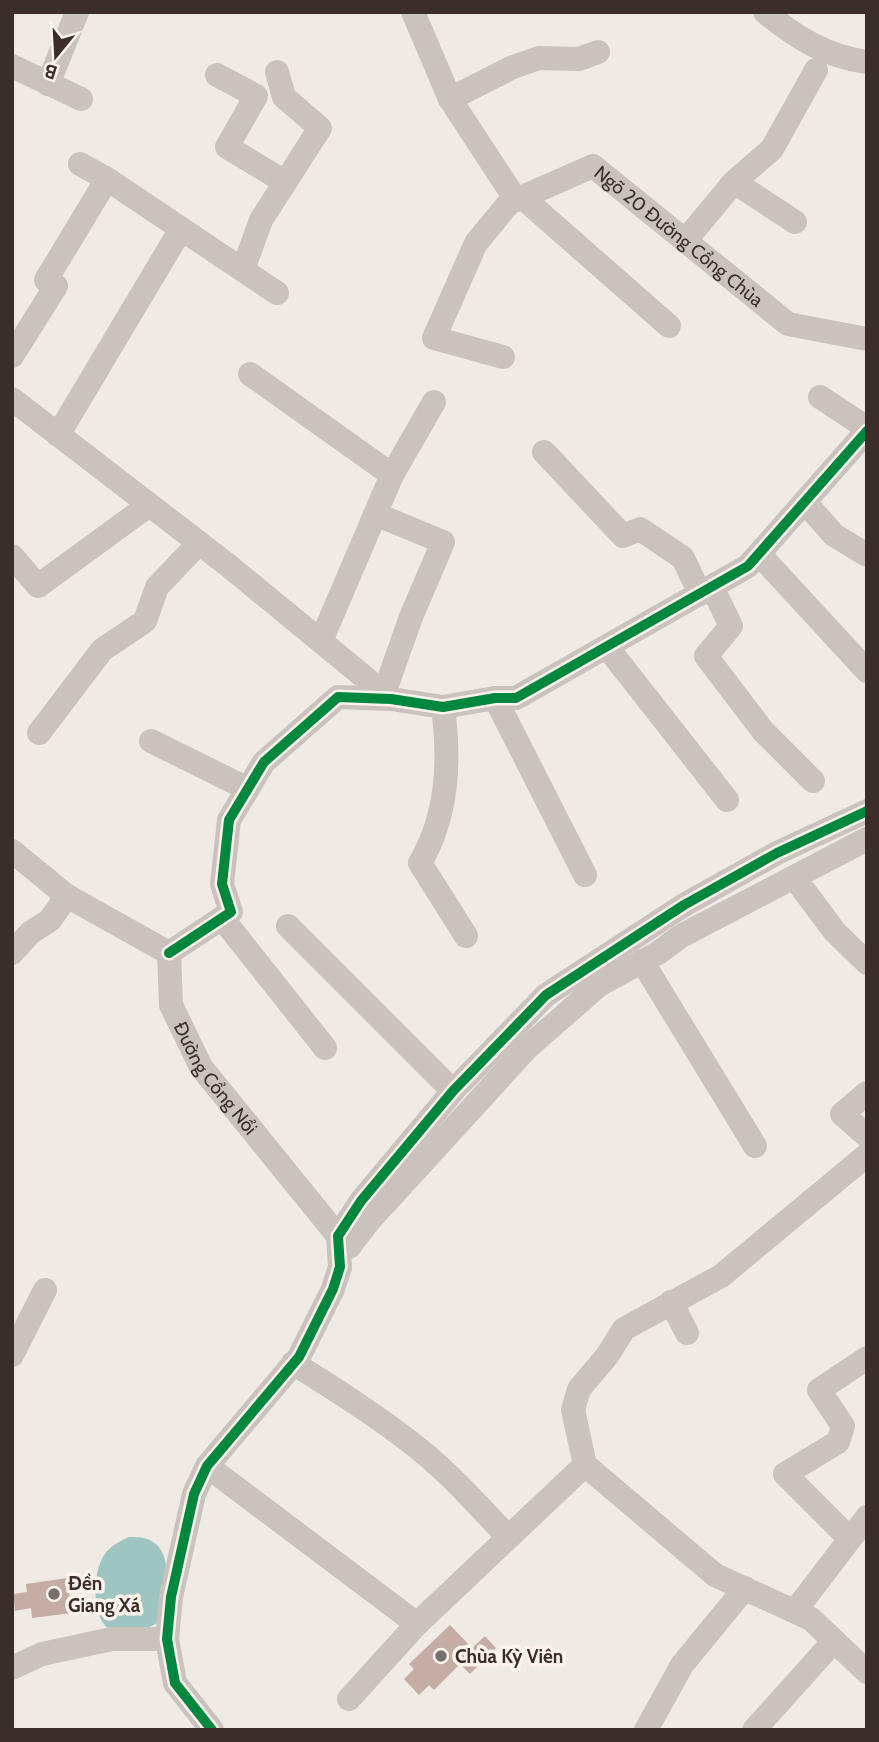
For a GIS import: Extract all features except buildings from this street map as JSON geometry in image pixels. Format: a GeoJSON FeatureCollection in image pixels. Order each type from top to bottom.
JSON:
{"type":"FeatureCollection","features":[{"type":"Feature","properties":{"kind":"street"},"geometry":{"type":"LineString","coordinates":[[48,84],[76,12]]}},
{"type":"Feature","properties":{"kind":"street"},"geometry":{"type":"LineString","coordinates":[[765,12],[785,29],[831,55],[867,62]]}},
{"type":"Feature","properties":{"kind":"street"},"geometry":{"type":"LineString","coordinates":[[417,13],[450,99],[519,199],[669,326]]}},
{"type":"Feature","properties":{"kind":"street"},"geometry":{"type":"LineString","coordinates":[[450,99],[513,67],[539,58],[579,59],[598,52]]}},
{"type":"Feature","properties":{"kind":"street"},"geometry":{"type":"LineString","coordinates":[[12,66],[81,99]]}},
{"type":"Feature","properties":{"kind":"street"},"geometry":{"type":"LineString","coordinates":[[685,241],[734,182],[772,149],[816,70]]}},
{"type":"Feature","properties":{"kind":"street"},"geometry":{"type":"LineString","coordinates":[[243,270],[261,220],[320,128],[284,97],[276,72]]}},
{"type":"Feature","properties":{"kind":"street"},"geometry":{"type":"LineString","coordinates":[[217,75],[256,96],[228,147],[285,182]]}},
{"type":"Feature","properties":{"kind":"street"},"geometry":{"type":"LineString","coordinates":[[80,164],[107,179],[277,293]]}},
{"type":"Feature","properties":{"kind":"street","name":"Ngõ 20 Đường Cổng Chùa"},"geometry":{"type":"LineString","coordinates":[[503,357],[434,338],[476,243],[509,203],[593,166],[789,324],[867,339]]}},
{"type":"Feature","properties":{"kind":"street"},"geometry":{"type":"LineString","coordinates":[[12,356],[56,286],[46,280],[107,179]]}},
{"type":"Feature","properties":{"kind":"street"},"geometry":{"type":"LineString","coordinates":[[734,182],[795,222]]}},
{"type":"Feature","properties":{"kind":"street"},"geometry":{"type":"LineString","coordinates":[[58,435],[181,229]]}},
{"type":"Feature","properties":{"kind":"street"},"geometry":{"type":"LineString","coordinates":[[250,374],[392,475]]}},
{"type":"Feature","properties":{"kind":"street"},"geometry":{"type":"LineString","coordinates":[[12,851],[67,895],[169,953],[231,912],[222,884],[229,820],[264,762],[338,697],[388,696],[443,708],[495,698],[516,698],[748,566],[865,435],[820,397]]}},
{"type":"Feature","properties":{"kind":"street"},"geometry":{"type":"LineString","coordinates":[[12,399],[199,543],[388,696]]}},
{"type":"Feature","properties":{"kind":"street"},"geometry":{"type":"LineString","coordinates":[[321,641],[392,475],[434,402]]}},
{"type":"Feature","properties":{"kind":"street"},"geometry":{"type":"LineString","coordinates":[[544,452],[623,536],[640,528],[683,558],[731,626],[706,656],[763,731],[813,781]]}},
{"type":"Feature","properties":{"kind":"street"},"geometry":{"type":"LineString","coordinates":[[805,502],[834,535],[867,555]]}},
{"type":"Feature","properties":{"kind":"street"},"geometry":{"type":"LineString","coordinates":[[12,556],[38,586],[149,505]]}},
{"type":"Feature","properties":{"kind":"street"},"geometry":{"type":"LineString","coordinates":[[375,513],[443,542],[411,617],[388,696]]}},
{"type":"Feature","properties":{"kind":"street"},"geometry":{"type":"LineString","coordinates":[[39,733],[102,650],[145,621],[157,587],[199,543]]}},
{"type":"Feature","properties":{"kind":"street"},"geometry":{"type":"LineString","coordinates":[[759,554],[867,671]]}},
{"type":"Feature","properties":{"kind":"street"},"geometry":{"type":"LineString","coordinates":[[607,647],[727,800]]}},
{"type":"Feature","properties":{"kind":"street"},"geometry":{"type":"LineString","coordinates":[[495,698],[585,875]]}},
{"type":"Feature","properties":{"kind":"street"},"geometry":{"type":"LineString","coordinates":[[443,708],[448,746],[442,806],[433,841],[420,863],[466,936]]}},
{"type":"Feature","properties":{"kind":"street"},"geometry":{"type":"LineString","coordinates":[[151,741],[248,789]]}},
{"type":"Feature","properties":{"kind":"street"},"geometry":{"type":"LineString","coordinates":[[340,1266],[338,1236],[361,1201],[453,1091],[546,995],[684,905],[777,853],[867,811]]}},
{"type":"Feature","properties":{"kind":"street"},"geometry":{"type":"LineString","coordinates":[[212,1730],[175,1683],[167,1639],[171,1597],[194,1494],[207,1466],[293,1363],[333,1289],[353,1239],[527,1048],[599,985],[681,936],[794,877],[865,844]]}},
{"type":"Feature","properties":{"kind":"street"},"geometry":{"type":"LineString","coordinates":[[794,877],[835,932],[867,963]]}},
{"type":"Feature","properties":{"kind":"street"},"geometry":{"type":"LineString","coordinates":[[12,953],[30,933],[50,920],[67,895]]}},
{"type":"Feature","properties":{"kind":"street"},"geometry":{"type":"LineString","coordinates":[[222,918],[325,1048]]}},
{"type":"Feature","properties":{"kind":"street"},"geometry":{"type":"LineString","coordinates":[[288,926],[453,1091]]}},
{"type":"Feature","properties":{"kind":"street","name":"Đường Cổng Nổi"},"geometry":{"type":"LineString","coordinates":[[169,953],[171,1005],[201,1067],[338,1236]]}},
{"type":"Feature","properties":{"kind":"street"},"geometry":{"type":"LineString","coordinates":[[642,961],[755,1146]]}},
{"type":"Feature","properties":{"kind":"street"},"geometry":{"type":"LineString","coordinates":[[867,1093],[842,1114],[867,1136]]}},
{"type":"Feature","properties":{"kind":"street"},"geometry":{"type":"LineString","coordinates":[[867,1155],[721,1276],[624,1329],[607,1356],[579,1389],[573,1410],[585,1465],[715,1575],[811,1619],[867,1672]]}},
{"type":"Feature","properties":{"kind":"street"},"geometry":{"type":"LineString","coordinates":[[12,1355],[45,1290]]}},
{"type":"Feature","properties":{"kind":"street"},"geometry":{"type":"LineString","coordinates":[[671,1302],[687,1333]]}},
{"type":"Feature","properties":{"kind":"street"},"geometry":{"type":"LineString","coordinates":[[850,1539],[785,1474],[838,1442],[843,1426],[819,1390],[867,1358]]}},
{"type":"Feature","properties":{"kind":"street"},"geometry":{"type":"LineString","coordinates":[[293,1363],[345,1395],[420,1450],[469,1494],[507,1536]]}},
{"type":"Feature","properties":{"kind":"street"},"geometry":{"type":"LineString","coordinates":[[349,1699],[417,1624],[585,1465]]}},
{"type":"Feature","properties":{"kind":"street"},"geometry":{"type":"LineString","coordinates":[[207,1466],[417,1624]]}},
{"type":"Feature","properties":{"kind":"street"},"geometry":{"type":"LineString","coordinates":[[795,1611],[867,1517]]}},
{"type":"Feature","properties":{"kind":"street"},"geometry":{"type":"LineString","coordinates":[[646,1730],[682,1665],[745,1588]]}},
{"type":"Feature","properties":{"kind":"street"},"geometry":{"type":"LineString","coordinates":[[12,1668],[42,1654],[112,1639],[167,1639]]}},
{"type":"Feature","properties":{"kind":"street"},"geometry":{"type":"LineString","coordinates":[[754,1730],[834,1641]]}},
{"type":"Feature","properties":{"kind":"water"},"geometry":{"type":"Polygon","coordinates":[[[129,1537],[145,1538],[156,1544],[163,1554],[167,1579],[161,1620],[146,1628],[119,1632],[109,1629],[99,1615],[97,1573],[105,1553],[129,1537]]]}},
{"type":"Feature","properties":{"kind":"cycle path"},"geometry":{"type":"LineString","coordinates":[[169,953],[231,912],[222,884],[229,820],[264,762],[338,697],[391,699],[443,707],[495,698],[516,698],[748,566],[867,431]]}},
{"type":"Feature","properties":{"kind":"cycle path"},"geometry":{"type":"LineString","coordinates":[[212,1730],[175,1683],[167,1639],[171,1597],[194,1494],[207,1466],[299,1357],[333,1289],[340,1267],[338,1236],[361,1201],[453,1091],[546,995],[684,905],[777,853],[867,811]]}},
{"type":"Feature","properties":{"kind":"place","name":"Đền Giang Xá"},"geometry":{"type":"Point","coordinates":[54,1594]}},
{"type":"Feature","properties":{"kind":"place","name":"Chùa Kỳ Viên"},"geometry":{"type":"Point","coordinates":[441,1656]}}]}
